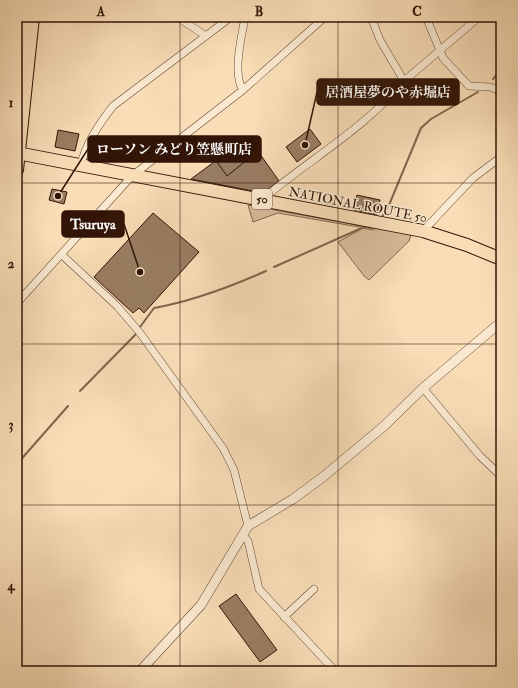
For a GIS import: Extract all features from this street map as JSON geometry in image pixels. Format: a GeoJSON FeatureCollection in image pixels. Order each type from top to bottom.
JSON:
{"type":"FeatureCollection","features":[{"type":"Feature","properties":{"kind":"main road"},"geometry":{"type":"LineString","coordinates":[[17,73],[22,17]]}},
{"type":"Feature","properties":{"kind":"main road"},"geometry":{"type":"LineString","coordinates":[[17,170],[32,17]]}},
{"type":"Feature","properties":{"kind":"main road","name":"NATIONAL ROUTE 50"},"geometry":{"type":"LineString","coordinates":[[18,153],[422,231],[467,245],[501,259]]}},
{"type":"Feature","properties":{"kind":"street"},"geometry":{"type":"LineString","coordinates":[[177,17],[206,36]]}},
{"type":"Feature","properties":{"kind":"street"},"geometry":{"type":"LineString","coordinates":[[81,165],[86,150],[101,122],[113,106],[231,17]]}},
{"type":"Feature","properties":{"kind":"street"},"geometry":{"type":"LineString","coordinates":[[243,90],[240,85],[238,73],[245,17]]}},
{"type":"Feature","properties":{"kind":"street"},"geometry":{"type":"LineString","coordinates":[[17,303],[132,176],[243,90],[326,17]]}},
{"type":"Feature","properties":{"kind":"street"},"geometry":{"type":"LineString","coordinates":[[371,17],[380,40],[404,82]]}},
{"type":"Feature","properties":{"kind":"street"},"geometry":{"type":"LineString","coordinates":[[426,17],[440,51],[446,61],[469,86],[490,87],[501,92]]}},
{"type":"Feature","properties":{"kind":"street"},"geometry":{"type":"LineString","coordinates":[[267,200],[270,194],[369,116],[404,82],[479,17]]}},
{"type":"Feature","properties":{"kind":"street"},"geometry":{"type":"LineString","coordinates":[[422,231],[473,178],[501,157]]}},
{"type":"Feature","properties":{"kind":"street"},"geometry":{"type":"LineString","coordinates":[[62,255],[117,306],[140,333],[223,448],[234,470],[248,526]]}},
{"type":"Feature","properties":{"kind":"street"},"geometry":{"type":"LineString","coordinates":[[140,671],[201,605],[248,526],[293,499],[323,477],[384,426],[423,388],[501,322]]}},
{"type":"Feature","properties":{"kind":"street"},"geometry":{"type":"LineString","coordinates":[[423,388],[480,456],[501,476]]}},
{"type":"Feature","properties":{"kind":"street"},"geometry":{"type":"LineString","coordinates":[[242,534],[248,541],[259,589],[335,671]]}},
{"type":"Feature","properties":{"kind":"street"},"geometry":{"type":"LineString","coordinates":[[284,617],[314,589]]}},
{"type":"Feature","properties":{"kind":"shaded area"},"geometry":{"type":"Polygon","coordinates":[[[248,205],[362,226],[359,227],[278,213],[253,222],[248,205]]]}},
{"type":"Feature","properties":{"kind":"shaded area"},"geometry":{"type":"Polygon","coordinates":[[[363,228],[373,230],[376,228],[411,235],[409,241],[369,280],[364,276],[338,242],[363,228]]]}},
{"type":"Feature","properties":{"kind":"building"},"geometry":{"type":"Polygon","coordinates":[[[310,129],[321,144],[297,162],[286,147],[310,129]]]}},
{"type":"Feature","properties":{"kind":"building"},"geometry":{"type":"Polygon","coordinates":[[[58,130],[79,134],[75,151],[55,147],[58,130]]]}},
{"type":"Feature","properties":{"kind":"building"},"geometry":{"type":"Polygon","coordinates":[[[248,137],[279,181],[263,193],[191,179],[248,137]]]}},
{"type":"Feature","properties":{"kind":"building"},"geometry":{"type":"Polygon","coordinates":[[[247,139],[257,152],[227,176],[217,162],[247,139]]]}},
{"type":"Feature","properties":{"kind":"building"},"geometry":{"type":"Polygon","coordinates":[[[52,189],[67,192],[64,204],[49,200],[52,189]]]}},
{"type":"Feature","properties":{"kind":"building"},"geometry":{"type":"Polygon","coordinates":[[[357,195],[380,200],[377,215],[354,210],[357,195]]]}},
{"type":"Feature","properties":{"kind":"building"},"geometry":{"type":"Polygon","coordinates":[[[153,213],[199,252],[144,313],[139,308],[133,313],[94,277],[153,213]]]}},
{"type":"Feature","properties":{"kind":"building"},"geometry":{"type":"Polygon","coordinates":[[[236,594],[277,650],[260,662],[219,606],[236,594]]]}},
{"type":"Feature","properties":{"kind":"waterway"},"geometry":{"type":"LineString","coordinates":[[493,79],[501,69]]}},
{"type":"Feature","properties":{"kind":"waterway"},"geometry":{"type":"LineString","coordinates":[[382,217],[389,205],[421,128],[431,119],[478,92]]}},
{"type":"Feature","properties":{"kind":"waterway"},"geometry":{"type":"LineString","coordinates":[[274,267],[364,227],[372,228]]}},
{"type":"Feature","properties":{"kind":"waterway"},"geometry":{"type":"LineString","coordinates":[[140,327],[154,308],[183,302],[211,293],[266,271]]}},
{"type":"Feature","properties":{"kind":"waterway"},"geometry":{"type":"LineString","coordinates":[[80,391],[136,334]]}},
{"type":"Feature","properties":{"kind":"waterway"},"geometry":{"type":"LineString","coordinates":[[17,464],[68,406]]}},
{"type":"Feature","properties":{"kind":"place","name":"居酒屋夢のや赤堀店"},"geometry":{"type":"Point","coordinates":[305,145]}},
{"type":"Feature","properties":{"kind":"place","name":"ローソン みどり笠懸町店"},"geometry":{"type":"Point","coordinates":[58,196]}},
{"type":"Feature","properties":{"kind":"place","name":"Tsuruya"},"geometry":{"type":"Point","coordinates":[140,272]}}]}
